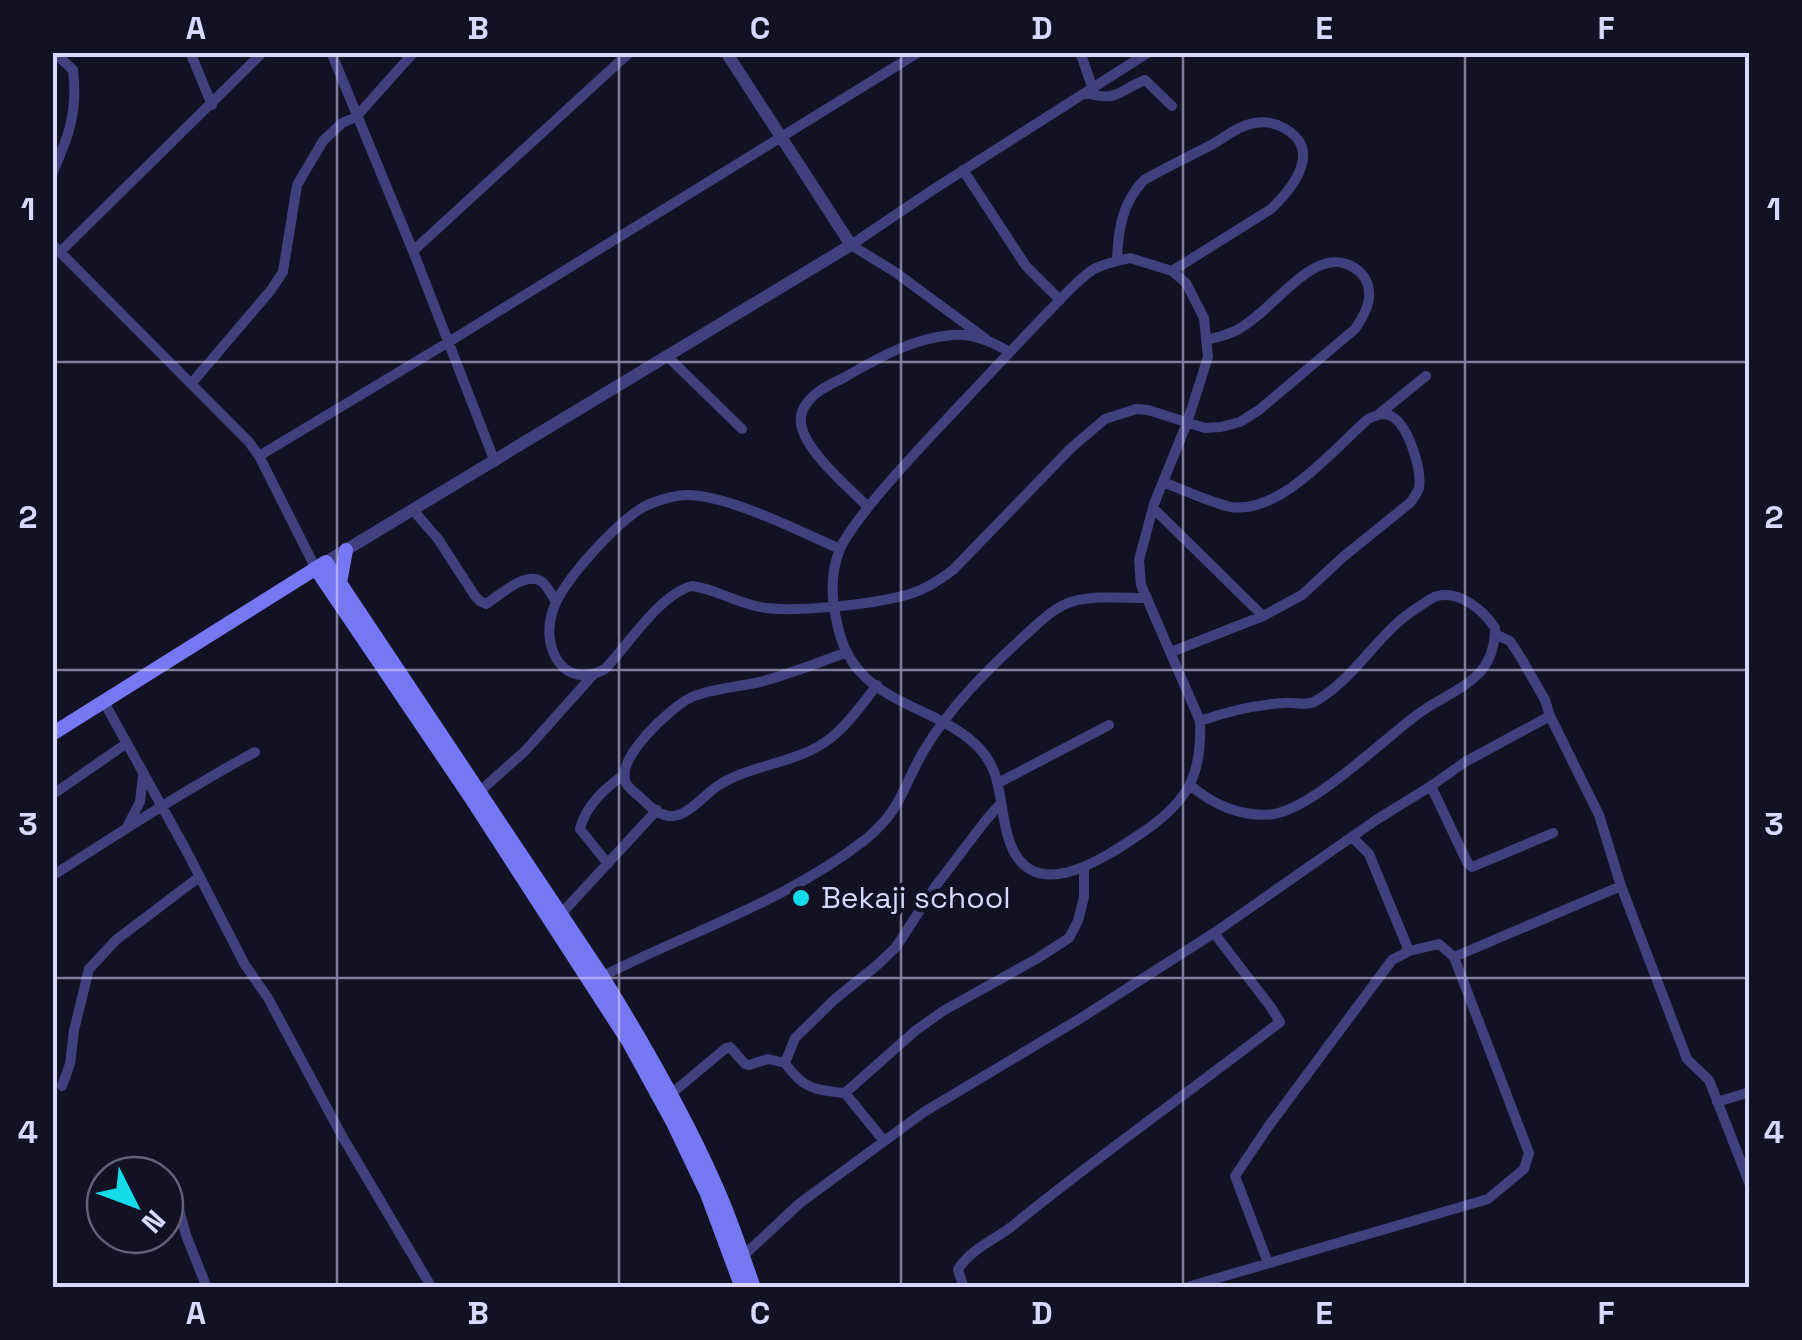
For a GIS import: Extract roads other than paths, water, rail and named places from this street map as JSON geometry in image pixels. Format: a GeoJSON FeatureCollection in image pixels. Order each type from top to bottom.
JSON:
{"type":"FeatureCollection","features":[{"type":"Feature","properties":{"kind":"main road"},"geometry":{"type":"LineString","coordinates":[[335,586],[346,550]]}},
{"type":"Feature","properties":{"kind":"main road"},"geometry":{"type":"LineString","coordinates":[[52,734],[321,566],[671,1094],[717,1188],[754,1288]]}},
{"type":"Feature","properties":{"kind":"main road"},"geometry":{"type":"LineString","coordinates":[[300,579],[335,586]]}},
{"type":"Feature","properties":{"kind":"main road"},"geometry":{"type":"LineString","coordinates":[[440,744],[479,792],[560,916],[596,980],[674,1123],[707,1194],[742,1288]]}},
{"type":"Feature","properties":{"kind":"street"},"geometry":{"type":"LineString","coordinates":[[52,174],[76,107],[74,70],[54,52]]}},
{"type":"Feature","properties":{"kind":"street"},"geometry":{"type":"LineString","coordinates":[[190,52],[212,105]]}},
{"type":"Feature","properties":{"kind":"street"},"geometry":{"type":"LineString","coordinates":[[263,52],[212,105],[57,248],[259,456],[305,547],[321,566],[851,246],[1149,52]]}},
{"type":"Feature","properties":{"kind":"street"},"geometry":{"type":"LineString","coordinates":[[331,52],[495,462]]}},
{"type":"Feature","properties":{"kind":"street"},"geometry":{"type":"LineString","coordinates":[[191,384],[283,272],[297,185],[323,141],[342,122],[356,117],[414,52]]}},
{"type":"Feature","properties":{"kind":"street"},"geometry":{"type":"LineString","coordinates":[[413,251],[630,52]]}},
{"type":"Feature","properties":{"kind":"street"},"geometry":{"type":"LineString","coordinates":[[726,52],[851,246],[1010,352]]}},
{"type":"Feature","properties":{"kind":"street"},"geometry":{"type":"LineString","coordinates":[[259,456],[919,52]]}},
{"type":"Feature","properties":{"kind":"street"},"geometry":{"type":"LineString","coordinates":[[1080,52],[1089,91]]}},
{"type":"Feature","properties":{"kind":"street"},"geometry":{"type":"LineString","coordinates":[[1089,91],[1104,98],[1115,96],[1146,80],[1172,106]]}},
{"type":"Feature","properties":{"kind":"street"},"geometry":{"type":"LineString","coordinates":[[1117,260],[1118,230],[1125,208],[1144,180],[1242,126],[1260,122],[1278,125],[1294,134],[1303,146],[1304,162],[1284,197],[1172,271]]}},
{"type":"Feature","properties":{"kind":"street"},"geometry":{"type":"LineString","coordinates":[[963,170],[1026,266],[1060,300]]}},
{"type":"Feature","properties":{"kind":"street"},"geometry":{"type":"LineString","coordinates":[[1130,258],[1172,271],[1186,283],[1204,318],[1208,357],[1138,560],[1146,598],[1200,721],[1198,766],[1190,785],[1160,820],[1084,868],[1045,874],[1026,869],[1015,856],[989,759],[972,741],[866,678],[847,652],[832,605],[832,574],[851,529],[918,450],[1060,300],[1092,271],[1117,260],[1130,258]]}},
{"type":"Feature","properties":{"kind":"street"},"geometry":{"type":"LineString","coordinates":[[479,792],[526,751],[593,675],[605,668],[663,604],[685,587],[700,587],[750,605],[790,609],[887,599],[916,592],[954,570],[1071,448],[1106,419],[1136,409],[1204,428],[1221,427],[1240,422],[1259,410],[1356,329],[1370,294],[1366,280],[1354,267],[1340,261],[1322,264],[1237,330],[1207,340]]}},
{"type":"Feature","properties":{"kind":"street"},"geometry":{"type":"LineString","coordinates":[[868,507],[809,444],[801,416],[806,404],[818,392],[881,356],[954,335],[986,339]]}},
{"type":"Feature","properties":{"kind":"street"},"geometry":{"type":"LineString","coordinates":[[667,356],[742,428]]}},
{"type":"Feature","properties":{"kind":"street"},"geometry":{"type":"LineString","coordinates":[[1163,482],[1231,507],[1272,500],[1304,479],[1368,419],[1380,414],[1426,376]]}},
{"type":"Feature","properties":{"kind":"street"},"geometry":{"type":"LineString","coordinates":[[1171,652],[1264,616],[1302,595],[1411,502],[1419,490],[1414,456],[1402,426],[1390,416],[1380,414]]}},
{"type":"Feature","properties":{"kind":"street"},"geometry":{"type":"LineString","coordinates":[[593,675],[576,676],[558,660],[549,628],[556,602],[604,541],[639,510],[683,494],[704,496],[840,548]]}},
{"type":"Feature","properties":{"kind":"street"},"geometry":{"type":"LineString","coordinates":[[1153,508],[1264,616]]}},
{"type":"Feature","properties":{"kind":"street"},"geometry":{"type":"LineString","coordinates":[[413,510],[483,604],[525,579],[535,578],[556,602]]}},
{"type":"Feature","properties":{"kind":"street"},"geometry":{"type":"LineString","coordinates":[[1190,785],[1205,798],[1232,810],[1274,814],[1290,810],[1334,781],[1420,712],[1478,674],[1489,660],[1495,634],[1493,624],[1471,603],[1451,595],[1436,596],[1407,614],[1332,690],[1309,704],[1282,703],[1200,721]]}},
{"type":"Feature","properties":{"kind":"street"},"geometry":{"type":"LineString","coordinates":[[596,980],[808,879],[847,853],[888,819],[942,722],[988,669],[1044,618],[1074,600],[1146,598]]}},
{"type":"Feature","properties":{"kind":"street"},"geometry":{"type":"LineString","coordinates":[[1495,634],[1510,641],[1545,700],[1599,815],[1621,886],[1687,1058],[1709,1080],[1750,1185]]}},
{"type":"Feature","properties":{"kind":"street"},"geometry":{"type":"LineString","coordinates":[[847,652],[763,681],[694,696],[669,712],[644,739],[628,760],[626,784],[657,810],[671,816],[687,811],[719,785],[805,754],[831,738],[878,686]]}},
{"type":"Feature","properties":{"kind":"street"},"geometry":{"type":"LineString","coordinates":[[104,702],[245,965],[279,1017],[342,1136],[430,1287]]}},
{"type":"Feature","properties":{"kind":"street"},"geometry":{"type":"LineString","coordinates":[[743,1256],[800,1204],[924,1112],[1214,933],[1465,762],[1550,716]]}},
{"type":"Feature","properties":{"kind":"street"},"geometry":{"type":"LineString","coordinates":[[998,783],[1109,725]]}},
{"type":"Feature","properties":{"kind":"street"},"geometry":{"type":"LineString","coordinates":[[52,795],[127,743]]}},
{"type":"Feature","properties":{"kind":"street"},"geometry":{"type":"LineString","coordinates":[[52,876],[194,784],[255,752]]}},
{"type":"Feature","properties":{"kind":"street"},"geometry":{"type":"LineString","coordinates":[[126,828],[140,802],[144,774]]}},
{"type":"Feature","properties":{"kind":"street"},"geometry":{"type":"LineString","coordinates":[[608,864],[580,829],[585,814],[601,794],[625,774]]}},
{"type":"Feature","properties":{"kind":"street"},"geometry":{"type":"LineString","coordinates":[[1431,786],[1472,867],[1553,832]]}},
{"type":"Feature","properties":{"kind":"street"},"geometry":{"type":"LineString","coordinates":[[785,1063],[795,1038],[896,947],[935,887],[1001,804]]}},
{"type":"Feature","properties":{"kind":"street"},"geometry":{"type":"LineString","coordinates":[[560,916],[657,810]]}},
{"type":"Feature","properties":{"kind":"street"},"geometry":{"type":"LineString","coordinates":[[1352,837],[1369,854],[1410,951]]}},
{"type":"Feature","properties":{"kind":"street"},"geometry":{"type":"LineString","coordinates":[[671,1094],[726,1048],[734,1050],[745,1064],[768,1060],[785,1063],[806,1086],[845,1092],[943,1011],[1069,938],[1084,897],[1084,868]]}},
{"type":"Feature","properties":{"kind":"street"},"geometry":{"type":"LineString","coordinates":[[62,1086],[89,969],[116,940],[199,878]]}},
{"type":"Feature","properties":{"kind":"street"},"geometry":{"type":"LineString","coordinates":[[1454,957],[1621,886]]}},
{"type":"Feature","properties":{"kind":"street"},"geometry":{"type":"LineString","coordinates":[[964,1288],[958,1270],[963,1261],[1280,1022],[1214,933]]}},
{"type":"Feature","properties":{"kind":"street"},"geometry":{"type":"LineString","coordinates":[[1184,1288],[1488,1200],[1524,1169],[1529,1153],[1454,957],[1439,944],[1392,960],[1235,1176],[1268,1263]]}},
{"type":"Feature","properties":{"kind":"street"},"geometry":{"type":"LineString","coordinates":[[845,1092],[884,1142]]}},
{"type":"Feature","properties":{"kind":"street"},"geometry":{"type":"LineString","coordinates":[[1718,1102],[1750,1092]]}},
{"type":"Feature","properties":{"kind":"street"},"geometry":{"type":"LineString","coordinates":[[185,1231],[207,1288]]}},
{"type":"Feature","properties":{"kind":"place","name":"Bekaji school"},"geometry":{"type":"Point","coordinates":[801,898]}}]}
